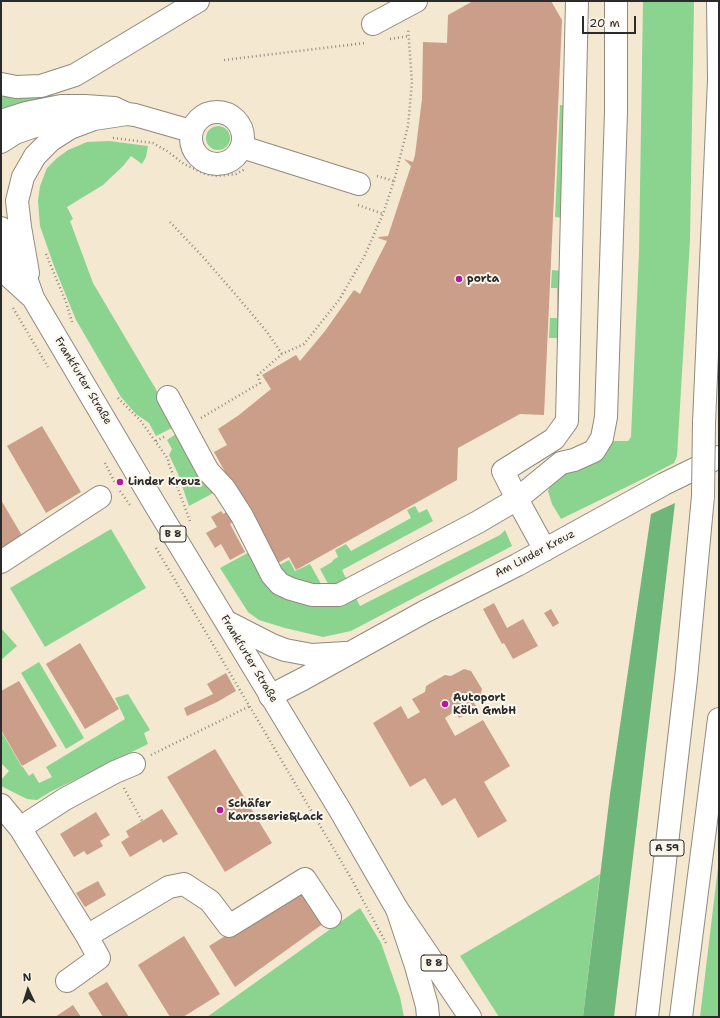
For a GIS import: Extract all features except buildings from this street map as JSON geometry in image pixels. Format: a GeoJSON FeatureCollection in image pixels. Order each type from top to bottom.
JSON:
{"type":"FeatureCollection","features":[{"type":"Feature","properties":{"kind":"main road"},"geometry":{"type":"LineString","coordinates":[[1,84],[16,87],[41,86],[75,75],[198,1]]}},
{"type":"Feature","properties":{"kind":"main road"},"geometry":{"type":"LineString","coordinates":[[545,550],[503,471],[554,439],[566,421],[577,1]]}},
{"type":"Feature","properties":{"kind":"main road"},"geometry":{"type":"LineString","coordinates":[[168,397],[208,471],[224,488],[242,516],[272,575],[280,584],[312,595],[339,595],[478,522],[517,499],[561,463],[574,460],[594,451],[602,438],[606,417],[616,120],[616,1]]}},
{"type":"Feature","properties":{"kind":"main road","name":"A 59"},"geometry":{"type":"LineString","coordinates":[[647,1017],[686,679],[703,496],[704,423],[719,80],[718,1]]}},
{"type":"Feature","properties":{"kind":"main road"},"geometry":{"type":"LineString","coordinates":[[370,33],[411,4]]}},
{"type":"Feature","properties":{"kind":"main road"},"geometry":{"type":"LineString","coordinates":[[61,106],[75,75]]}},
{"type":"Feature","properties":{"kind":"main road"},"geometry":{"type":"LineString","coordinates":[[1,121],[26,113],[61,106],[114,108],[127,114]]}},
{"type":"Feature","properties":{"kind":"main road"},"geometry":{"type":"LineString","coordinates":[[222,112],[230,115],[237,121],[242,129],[242,147],[232,160],[225,164],[208,164],[201,160],[192,147],[190,139],[191,131],[199,118],[206,114],[222,112]]}},
{"type":"Feature","properties":{"kind":"main road"},"geometry":{"type":"LineString","coordinates":[[1,142],[15,133],[38,125],[71,118],[94,119],[127,114],[191,131]]}},
{"type":"Feature","properties":{"kind":"main road"},"geometry":{"type":"LineString","coordinates":[[33,298],[20,227],[17,201],[23,177],[35,156],[51,140],[70,128],[94,119]]}},
{"type":"Feature","properties":{"kind":"main road"},"geometry":{"type":"LineString","coordinates":[[242,147],[357,194]]}},
{"type":"Feature","properties":{"kind":"main road","name":"Frankfurter Straße"},"geometry":{"type":"LineString","coordinates":[[1,228],[20,261],[33,298],[158,510],[340,810],[397,909],[470,1017]]}},
{"type":"Feature","properties":{"kind":"main road","name":"Frankfurter Straße"},"geometry":{"type":"LineString","coordinates":[[1,263],[9,276],[33,298]]}},
{"type":"Feature","properties":{"kind":"main road","name":"Am Linder Kreuz"},"geometry":{"type":"LineString","coordinates":[[270,696],[424,612],[545,550],[664,484],[719,457]]}},
{"type":"Feature","properties":{"kind":"main road"},"geometry":{"type":"LineString","coordinates":[[1,562],[100,498]]}},
{"type":"Feature","properties":{"kind":"main road","name":"Am Linder Kreuz"},"geometry":{"type":"LineString","coordinates":[[227,622],[285,650],[312,655],[352,652]]}},
{"type":"Feature","properties":{"kind":"main road"},"geometry":{"type":"LineString","coordinates":[[681,1017],[719,719]]}},
{"type":"Feature","properties":{"kind":"main road"},"geometry":{"type":"LineString","coordinates":[[20,828],[65,799],[125,768]]}},
{"type":"Feature","properties":{"kind":"main road"},"geometry":{"type":"LineString","coordinates":[[1,805],[20,828],[100,958],[67,981]]}},
{"type":"Feature","properties":{"kind":"main road"},"geometry":{"type":"LineString","coordinates":[[87,936],[169,887],[184,884],[210,901],[229,926],[305,879],[330,917]]}},
{"type":"Feature","properties":{"kind":"main road"},"geometry":{"type":"LineString","coordinates":[[397,909],[416,966],[427,1006],[428,1017]]}},
{"type":"Feature","properties":{"kind":"path"},"geometry":{"type":"LineString","coordinates":[[156,441],[185,427],[260,383],[258,374],[282,354],[304,344],[338,300],[364,257],[383,214],[394,181],[408,126],[412,82],[409,36],[411,4]]}},
{"type":"Feature","properties":{"kind":"path"},"geometry":{"type":"LineString","coordinates":[[224,60],[370,33]]}},
{"type":"Feature","properties":{"kind":"path"},"geometry":{"type":"LineString","coordinates":[[390,39],[409,36]]}},
{"type":"Feature","properties":{"kind":"path"},"geometry":{"type":"LineString","coordinates":[[113,138],[153,143],[199,172],[218,176],[236,174],[248,167]]}},
{"type":"Feature","properties":{"kind":"path"},"geometry":{"type":"LineString","coordinates":[[357,194],[383,214]]}},
{"type":"Feature","properties":{"kind":"path"},"geometry":{"type":"LineString","coordinates":[[170,222],[232,290],[267,332],[282,354]]}},
{"type":"Feature","properties":{"kind":"path"},"geometry":{"type":"LineString","coordinates":[[44,248],[66,302],[73,324]]}},
{"type":"Feature","properties":{"kind":"path"},"geometry":{"type":"LineString","coordinates":[[9,302],[50,370]]}},
{"type":"Feature","properties":{"kind":"path"},"geometry":{"type":"LineString","coordinates":[[114,394],[118,400],[140,420],[168,459],[193,527]]}},
{"type":"Feature","properties":{"kind":"path"},"geometry":{"type":"LineString","coordinates":[[102,457],[117,488],[135,511]]}},
{"type":"Feature","properties":{"kind":"path"},"geometry":{"type":"LineString","coordinates":[[154,546],[351,878],[386,944]]}},
{"type":"Feature","properties":{"kind":"path"},"geometry":{"type":"LineString","coordinates":[[142,821],[125,768],[250,706]]}},
{"type":"Feature","properties":{"kind":"green space"},"geometry":{"type":"Polygon","coordinates":[[[643,1],[694,1],[690,240],[677,456],[674,463],[561,519],[552,504],[548,491],[553,480],[604,456],[611,441],[628,441],[631,437],[639,253],[643,1]]]}},
{"type":"Feature","properties":{"kind":"green space"},"geometry":{"type":"Polygon","coordinates":[[[56,88],[52,97],[10,111],[1,109],[1,92],[56,88]]]}},
{"type":"Feature","properties":{"kind":"green space"},"geometry":{"type":"Polygon","coordinates":[[[560,105],[568,106],[565,218],[555,217],[560,105]]]}},
{"type":"Feature","properties":{"kind":"green space"},"geometry":{"type":"Polygon","coordinates":[[[218,126],[227,129],[230,138],[227,147],[218,150],[209,147],[206,138],[209,129],[218,126]]]}},
{"type":"Feature","properties":{"kind":"green space"},"geometry":{"type":"Polygon","coordinates":[[[109,141],[148,146],[146,157],[142,164],[131,156],[103,185],[67,207],[73,219],[70,221],[93,283],[167,408],[176,426],[156,436],[149,423],[136,414],[121,397],[76,320],[54,266],[40,226],[38,201],[40,186],[47,168],[68,150],[87,142],[109,141]]]}},
{"type":"Feature","properties":{"kind":"green space"},"geometry":{"type":"Polygon","coordinates":[[[552,270],[563,271],[561,338],[549,338],[550,318],[557,318],[557,288],[551,288],[552,270]]]}},
{"type":"Feature","properties":{"kind":"green space"},"geometry":{"type":"Polygon","coordinates":[[[179,432],[219,490],[189,506],[178,474],[169,455],[172,449],[167,440],[179,432]]]}},
{"type":"Feature","properties":{"kind":"green space"},"geometry":{"type":"Polygon","coordinates":[[[675,503],[614,1017],[583,1017],[610,794],[651,514],[675,503]]]}},
{"type":"Feature","properties":{"kind":"green space"},"geometry":{"type":"Polygon","coordinates":[[[415,506],[419,513],[427,509],[433,521],[342,570],[347,580],[331,589],[320,569],[338,557],[335,550],[346,544],[351,551],[411,518],[407,510],[415,506]]]}},
{"type":"Feature","properties":{"kind":"green space"},"geometry":{"type":"Polygon","coordinates":[[[111,529],[146,588],[45,647],[10,588],[111,529]]]}},
{"type":"Feature","properties":{"kind":"green space"},"geometry":{"type":"Polygon","coordinates":[[[505,530],[512,546],[351,631],[323,637],[259,620],[248,612],[220,568],[253,550],[272,583],[355,596],[360,606],[500,535],[505,530]]]}},
{"type":"Feature","properties":{"kind":"green space"},"geometry":{"type":"Polygon","coordinates":[[[289,560],[295,571],[310,564],[325,591],[284,581],[274,568],[289,560]]]}},
{"type":"Feature","properties":{"kind":"green space"},"geometry":{"type":"Polygon","coordinates":[[[1,628],[17,646],[1,660],[1,628]]]}},
{"type":"Feature","properties":{"kind":"green space"},"geometry":{"type":"Polygon","coordinates":[[[39,662],[84,738],[66,749],[21,673],[39,662]]]}},
{"type":"Feature","properties":{"kind":"green space"},"geometry":{"type":"Polygon","coordinates":[[[128,694],[150,730],[144,733],[148,744],[50,792],[37,800],[27,799],[1,786],[1,780],[9,771],[1,763],[1,731],[22,767],[29,776],[33,773],[39,783],[52,777],[46,767],[125,719],[115,698],[128,694]]]}},
{"type":"Feature","properties":{"kind":"green space"},"geometry":{"type":"Polygon","coordinates":[[[719,859],[719,1017],[700,1017],[719,859]]]}},
{"type":"Feature","properties":{"kind":"green space"},"geometry":{"type":"Polygon","coordinates":[[[600,874],[583,1017],[499,1017],[460,956],[600,874]]]}},
{"type":"Feature","properties":{"kind":"green space"},"geometry":{"type":"Polygon","coordinates":[[[360,908],[381,943],[400,997],[404,1017],[207,1017],[360,908]]]}},
{"type":"Feature","properties":{"kind":"place","name":"porta"},"geometry":{"type":"Point","coordinates":[459,279]}},
{"type":"Feature","properties":{"kind":"place","name":"Linder Kreuz"},"geometry":{"type":"Point","coordinates":[120,482]}},
{"type":"Feature","properties":{"kind":"place","name":"Autoport Köln GmbH"},"geometry":{"type":"Point","coordinates":[445,704]}},
{"type":"Feature","properties":{"kind":"place","name":"Schäfer Karosserie&Lack"},"geometry":{"type":"Point","coordinates":[220,810]}}]}
